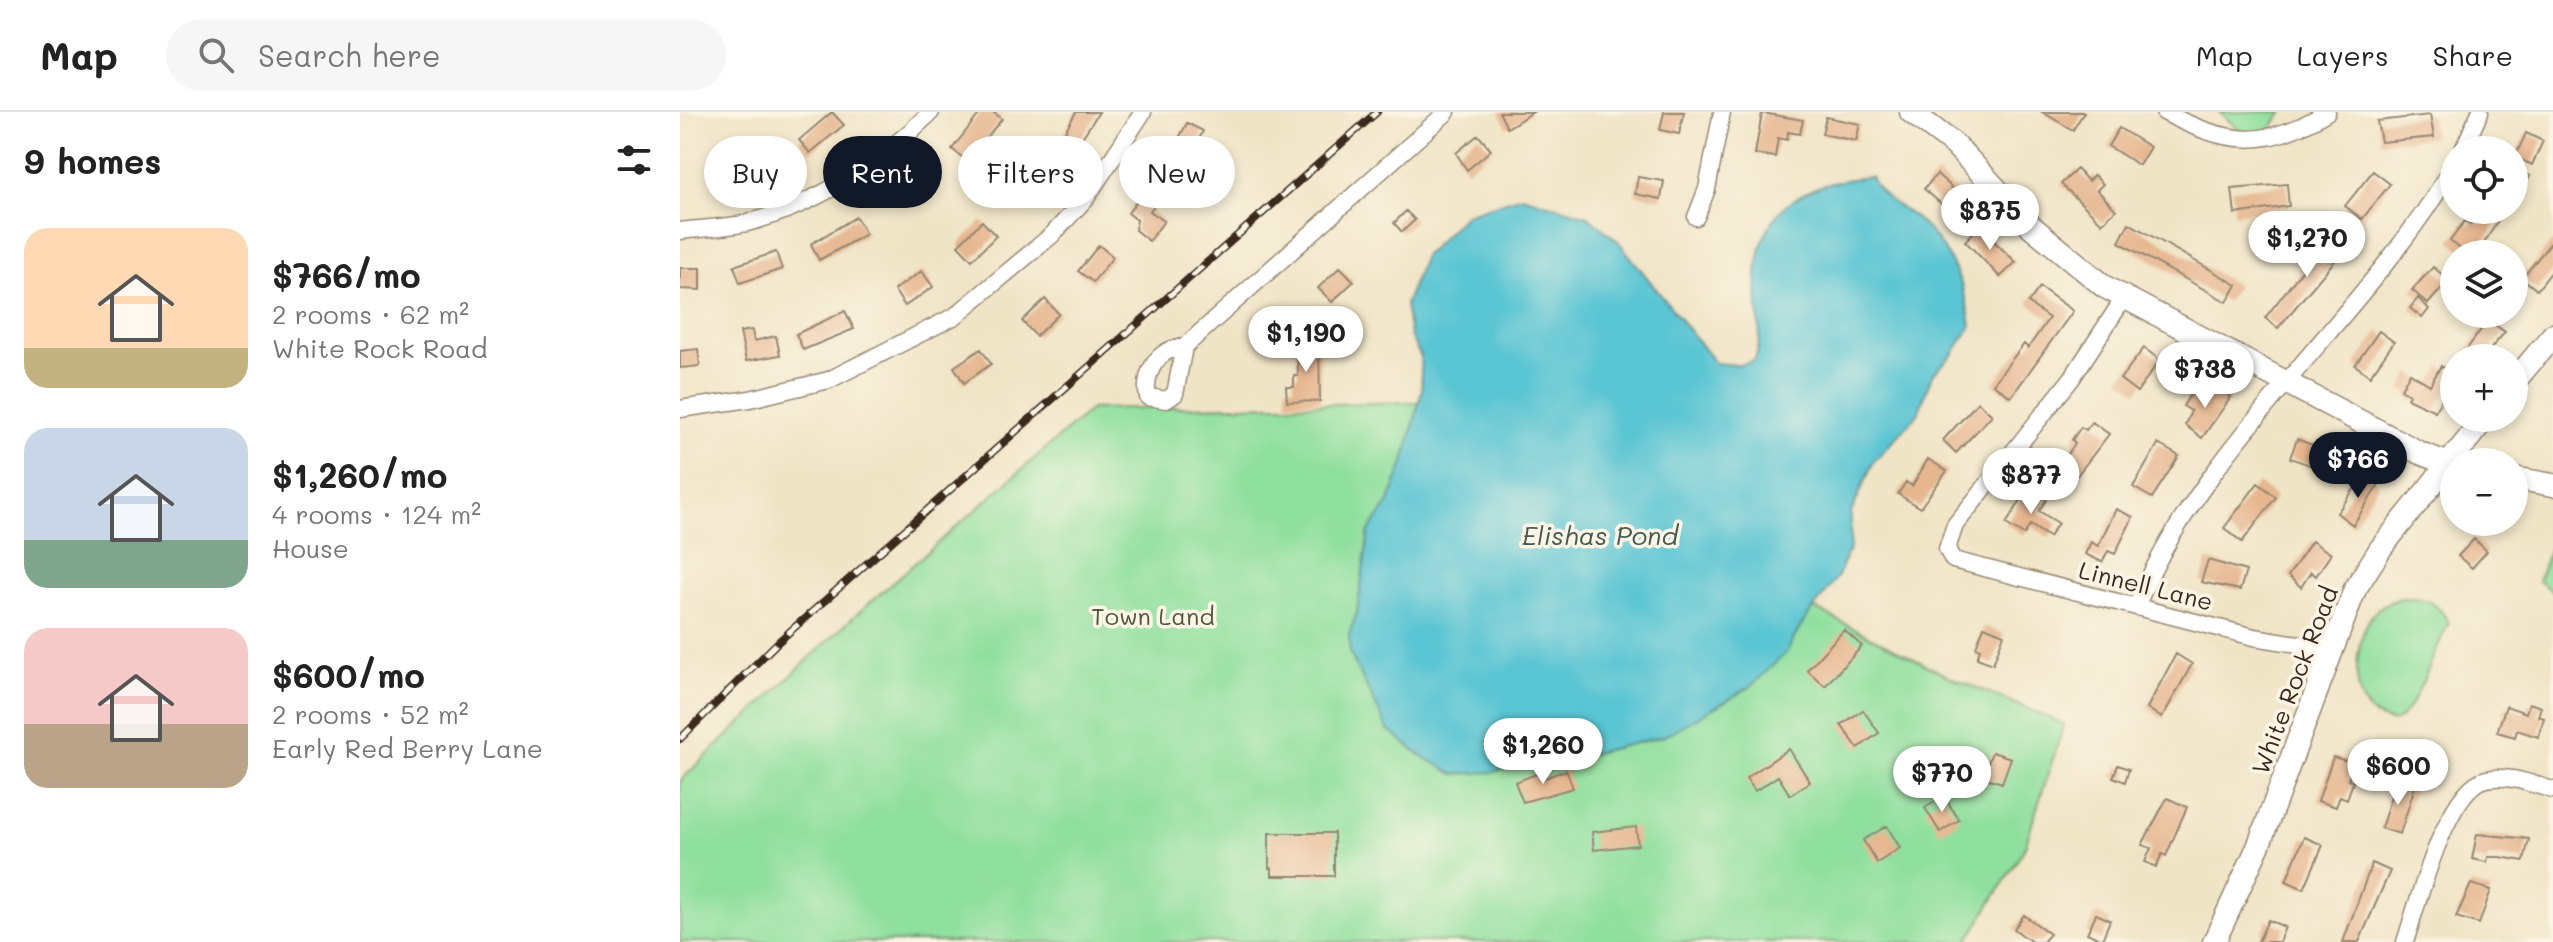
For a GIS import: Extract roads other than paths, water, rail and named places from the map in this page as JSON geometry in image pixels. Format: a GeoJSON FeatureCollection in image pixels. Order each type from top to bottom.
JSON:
{"type":"FeatureCollection","features":[{"type":"Feature","properties":{"kind":"main road"},"geometry":{"type":"LineString","coordinates":[[1911,112],[1955,145],[2071,262],[2124,298],[2440,459]]}},
{"type":"Feature","properties":{"kind":"main road"},"geometry":{"type":"LineString","coordinates":[[2528,365],[2553,335]]}},
{"type":"Feature","properties":{"kind":"main road","name":"White Rock Road"},"geometry":{"type":"LineString","coordinates":[[2214,942],[2258,847],[2345,609],[2367,568],[2440,478]]}},
{"type":"Feature","properties":{"kind":"main road"},"geometry":{"type":"LineString","coordinates":[[2528,481],[2553,485]]}},
{"type":"Feature","properties":{"kind":"street"},"geometry":{"type":"LineString","coordinates":[[680,231],[747,223],[811,198],[862,170],[931,112]]}},
{"type":"Feature","properties":{"kind":"street"},"geometry":{"type":"LineString","coordinates":[[680,409],[750,399],[829,380],[955,316],[1015,269],[1086,198],[1143,112]]}},
{"type":"Feature","properties":{"kind":"street"},"geometry":{"type":"LineString","coordinates":[[1184,347],[1447,112]]}},
{"type":"Feature","properties":{"kind":"street"},"geometry":{"type":"LineString","coordinates":[[1696,217],[1707,189],[1722,112]]}},
{"type":"Feature","properties":{"kind":"street"},"geometry":{"type":"LineString","coordinates":[[2164,112],[2200,130],[2249,141],[2279,136],[2327,112]]}},
{"type":"Feature","properties":{"kind":"street"},"geometry":{"type":"LineString","coordinates":[[2469,136],[2480,112]]}},
{"type":"Feature","properties":{"kind":"street"},"geometry":{"type":"LineString","coordinates":[[2137,605],[2160,556],[2208,484],[2287,382],[2382,268],[2440,185]]}},
{"type":"Feature","properties":{"kind":"street","name":"Linnell Lane"},"geometry":{"type":"LineString","coordinates":[[2124,298],[2072,378],[1955,525],[1947,549],[1953,560],[2254,637],[2330,649]]}},
{"type":"Feature","properties":{"kind":"street"},"geometry":{"type":"LineString","coordinates":[[2405,942],[2449,821],[2470,786],[2484,779],[2505,778],[2553,790]]}},
{"type":"Feature","properties":{"kind":"water","name":"Elishas Pond"},"geometry":{"type":"Polygon","coordinates":[[[1871,177],[1880,191],[1921,223],[1941,245],[1961,284],[1971,327],[1953,354],[1932,375],[1918,414],[1873,462],[1851,513],[1850,547],[1838,576],[1800,627],[1786,653],[1750,687],[1664,736],[1582,756],[1534,760],[1494,772],[1454,774],[1419,754],[1388,730],[1350,653],[1349,635],[1357,613],[1369,531],[1388,504],[1404,463],[1422,390],[1420,355],[1410,336],[1405,305],[1424,256],[1466,214],[1522,196],[1588,216],[1618,241],[1715,363],[1739,365],[1754,361],[1757,353],[1760,336],[1758,265],[1772,222],[1784,207],[1801,195],[1844,180],[1871,177]]]}},
{"type":"Feature","properties":{"kind":"railway"},"geometry":{"type":"LineString","coordinates":[[680,739],[778,642],[1377,112]]}},
{"type":"Feature","properties":{"kind":"park label","name":"Town Land"},"geometry":{"type":"Point","coordinates":[1153,615]}}]}
